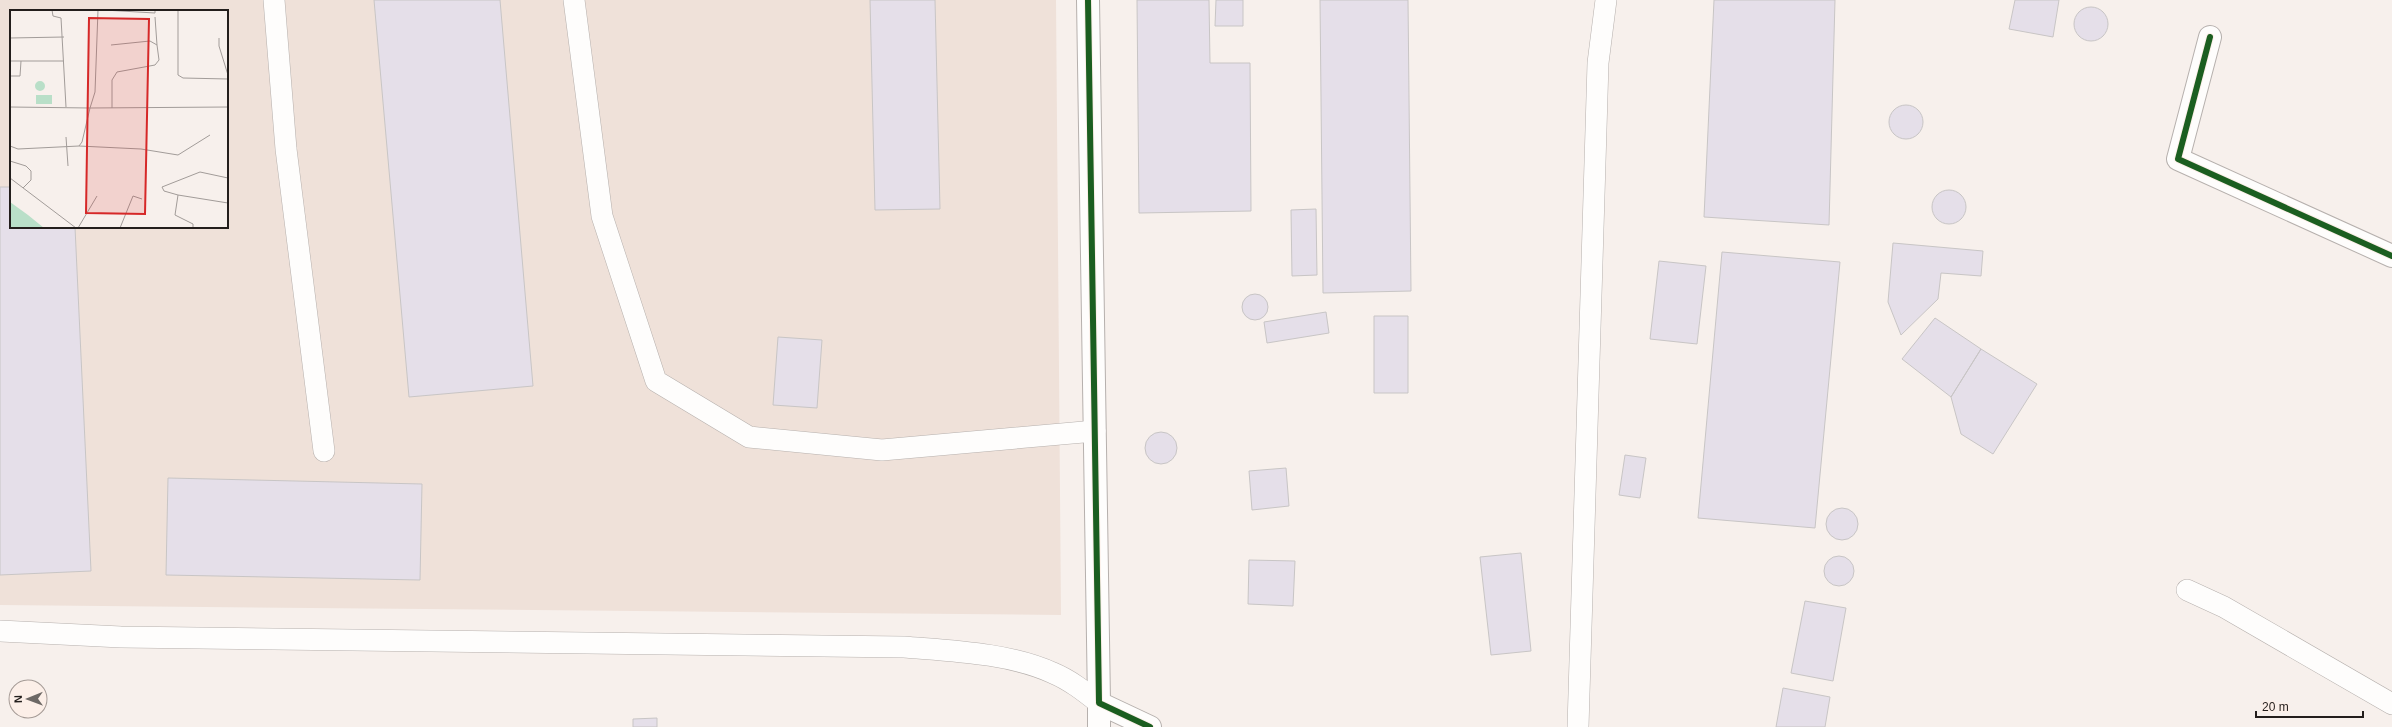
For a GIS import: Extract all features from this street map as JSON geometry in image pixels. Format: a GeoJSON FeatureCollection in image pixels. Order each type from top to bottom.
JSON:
{"type":"FeatureCollection","features":[{"type":"Feature","properties":{"kind":"street"},"geometry":{"type":"LineString","coordinates":[[1088,0],[1099,727]]}},
{"type":"Feature","properties":{"kind":"street"},"geometry":{"type":"LineString","coordinates":[[2210,37],[2178,159],[2392,256]]}},
{"type":"Feature","properties":{"kind":"street"},"geometry":{"type":"LineString","coordinates":[[1099,702],[1150,727]]}},
{"type":"Feature","properties":{"kind":"lane"},"geometry":{"type":"LineString","coordinates":[[274,0],[286,149],[324,451]]}},
{"type":"Feature","properties":{"kind":"lane"},"geometry":{"type":"LineString","coordinates":[[574,0],[602,216],[656,381],[749,437],[882,450],[1095,431]]}},
{"type":"Feature","properties":{"kind":"lane"},"geometry":{"type":"LineString","coordinates":[[1578,727],[1598,63],[1606,0]]}},
{"type":"Feature","properties":{"kind":"lane"},"geometry":{"type":"LineString","coordinates":[[2187,590],[2224,606],[2392,704]]}},
{"type":"Feature","properties":{"kind":"lane"},"geometry":{"type":"LineString","coordinates":[[0,631],[121,637],[904,647],[962,652],[1032,665],[1054,672],[1099,702]]}},
{"type":"Feature","properties":{"kind":"shaded area"},"geometry":{"type":"Polygon","coordinates":[[[0,0],[1056,0],[1061,615],[0,605],[0,0]]]}},
{"type":"Feature","properties":{"kind":"building"},"geometry":{"type":"Polygon","coordinates":[[[374,0],[500,0],[533,386],[409,397],[374,0]]]}},
{"type":"Feature","properties":{"kind":"building"},"geometry":{"type":"Polygon","coordinates":[[[870,0],[935,0],[940,209],[875,210],[870,0]]]}},
{"type":"Feature","properties":{"kind":"building"},"geometry":{"type":"Polygon","coordinates":[[[1137,0],[1209,0],[1210,63],[1250,63],[1251,211],[1139,213],[1137,0]]]}},
{"type":"Feature","properties":{"kind":"building"},"geometry":{"type":"Polygon","coordinates":[[[1216,0],[1243,0],[1243,26],[1215,26],[1216,0]]]}},
{"type":"Feature","properties":{"kind":"building"},"geometry":{"type":"Polygon","coordinates":[[[1320,0],[1408,0],[1411,291],[1323,293],[1320,0]]]}},
{"type":"Feature","properties":{"kind":"building"},"geometry":{"type":"Polygon","coordinates":[[[1714,0],[1835,0],[1829,225],[1704,217],[1714,0]]]}},
{"type":"Feature","properties":{"kind":"building"},"geometry":{"type":"Polygon","coordinates":[[[2015,0],[2059,0],[2053,37],[2009,29],[2015,0]]]}},
{"type":"Feature","properties":{"kind":"building"},"geometry":{"type":"Polygon","coordinates":[[[2091,7],[2103,12],[2108,24],[2103,36],[2091,41],[2079,36],[2074,24],[2079,12],[2091,7]]]}},
{"type":"Feature","properties":{"kind":"building"},"geometry":{"type":"Polygon","coordinates":[[[1906,105],[1918,110],[1923,122],[1918,134],[1906,139],[1894,134],[1889,122],[1894,110],[1906,105]]]}},
{"type":"Feature","properties":{"kind":"building"},"geometry":{"type":"Polygon","coordinates":[[[0,187],[10,187],[10,228],[75,228],[91,571],[0,575],[0,187]]]}},
{"type":"Feature","properties":{"kind":"building"},"geometry":{"type":"Polygon","coordinates":[[[1949,190],[1961,195],[1966,207],[1961,219],[1949,224],[1937,219],[1932,207],[1937,195],[1949,190]]]}},
{"type":"Feature","properties":{"kind":"building"},"geometry":{"type":"Polygon","coordinates":[[[1316,209],[1317,275],[1292,276],[1291,210],[1316,209]]]}},
{"type":"Feature","properties":{"kind":"building"},"geometry":{"type":"Polygon","coordinates":[[[1893,243],[1983,251],[1981,276],[1941,273],[1938,299],[1901,335],[1888,302],[1893,243]]]}},
{"type":"Feature","properties":{"kind":"building"},"geometry":{"type":"Polygon","coordinates":[[[1722,252],[1840,262],[1815,528],[1698,518],[1722,252]]]}},
{"type":"Feature","properties":{"kind":"building"},"geometry":{"type":"Polygon","coordinates":[[[1659,261],[1706,266],[1697,344],[1650,339],[1659,261]]]}},
{"type":"Feature","properties":{"kind":"building"},"geometry":{"type":"Polygon","coordinates":[[[1255,294],[1265,297],[1268,307],[1265,317],[1255,320],[1245,317],[1242,307],[1245,297],[1255,294]]]}},
{"type":"Feature","properties":{"kind":"building"},"geometry":{"type":"Polygon","coordinates":[[[1326,312],[1329,333],[1267,343],[1264,322],[1326,312]]]}},
{"type":"Feature","properties":{"kind":"building"},"geometry":{"type":"Polygon","coordinates":[[[1374,316],[1408,316],[1408,393],[1374,393],[1374,316]]]}},
{"type":"Feature","properties":{"kind":"building"},"geometry":{"type":"Polygon","coordinates":[[[1935,318],[1981,349],[1951,397],[1902,359],[1935,318]]]}},
{"type":"Feature","properties":{"kind":"building"},"geometry":{"type":"Polygon","coordinates":[[[778,337],[822,340],[817,408],[773,405],[778,337]]]}},
{"type":"Feature","properties":{"kind":"building"},"geometry":{"type":"Polygon","coordinates":[[[1981,349],[2037,384],[1993,454],[1961,434],[1951,397],[1981,349]]]}},
{"type":"Feature","properties":{"kind":"building"},"geometry":{"type":"Polygon","coordinates":[[[1164,432],[1170,434],[1175,439],[1177,448],[1175,457],[1170,462],[1158,464],[1152,462],[1147,457],[1145,445],[1147,439],[1152,434],[1164,432]]]}},
{"type":"Feature","properties":{"kind":"building"},"geometry":{"type":"Polygon","coordinates":[[[1625,455],[1646,458],[1640,498],[1619,495],[1625,455]]]}},
{"type":"Feature","properties":{"kind":"building"},"geometry":{"type":"Polygon","coordinates":[[[1286,468],[1289,506],[1252,510],[1249,471],[1286,468]]]}},
{"type":"Feature","properties":{"kind":"building"},"geometry":{"type":"Polygon","coordinates":[[[168,478],[422,484],[420,580],[166,575],[168,478]]]}},
{"type":"Feature","properties":{"kind":"building"},"geometry":{"type":"Polygon","coordinates":[[[1839,508],[1845,508],[1855,515],[1858,524],[1857,530],[1851,537],[1845,540],[1839,540],[1829,533],[1826,527],[1826,521],[1833,511],[1839,508]]]}},
{"type":"Feature","properties":{"kind":"building"},"geometry":{"type":"Polygon","coordinates":[[[1521,553],[1531,651],[1491,655],[1480,557],[1521,553]]]}},
{"type":"Feature","properties":{"kind":"building"},"geometry":{"type":"Polygon","coordinates":[[[1839,556],[1850,560],[1854,571],[1850,582],[1839,586],[1828,582],[1824,571],[1828,560],[1839,556]]]}},
{"type":"Feature","properties":{"kind":"building"},"geometry":{"type":"Polygon","coordinates":[[[1249,560],[1295,561],[1293,606],[1248,604],[1249,560]]]}},
{"type":"Feature","properties":{"kind":"building"},"geometry":{"type":"Polygon","coordinates":[[[1805,601],[1846,608],[1833,681],[1791,673],[1805,601]]]}},
{"type":"Feature","properties":{"kind":"building"},"geometry":{"type":"Polygon","coordinates":[[[1783,688],[1830,697],[1825,727],[1776,727],[1783,688]]]}},
{"type":"Feature","properties":{"kind":"building"},"geometry":{"type":"Polygon","coordinates":[[[657,718],[657,727],[633,727],[633,719],[657,718]]]}},
{"type":"Feature","properties":{"kind":"cycle path"},"geometry":{"type":"LineString","coordinates":[[1088,0],[1099,703],[1150,727]]}},
{"type":"Feature","properties":{"kind":"cycle path"},"geometry":{"type":"LineString","coordinates":[[2210,37],[2178,159],[2392,256]]}}]}
